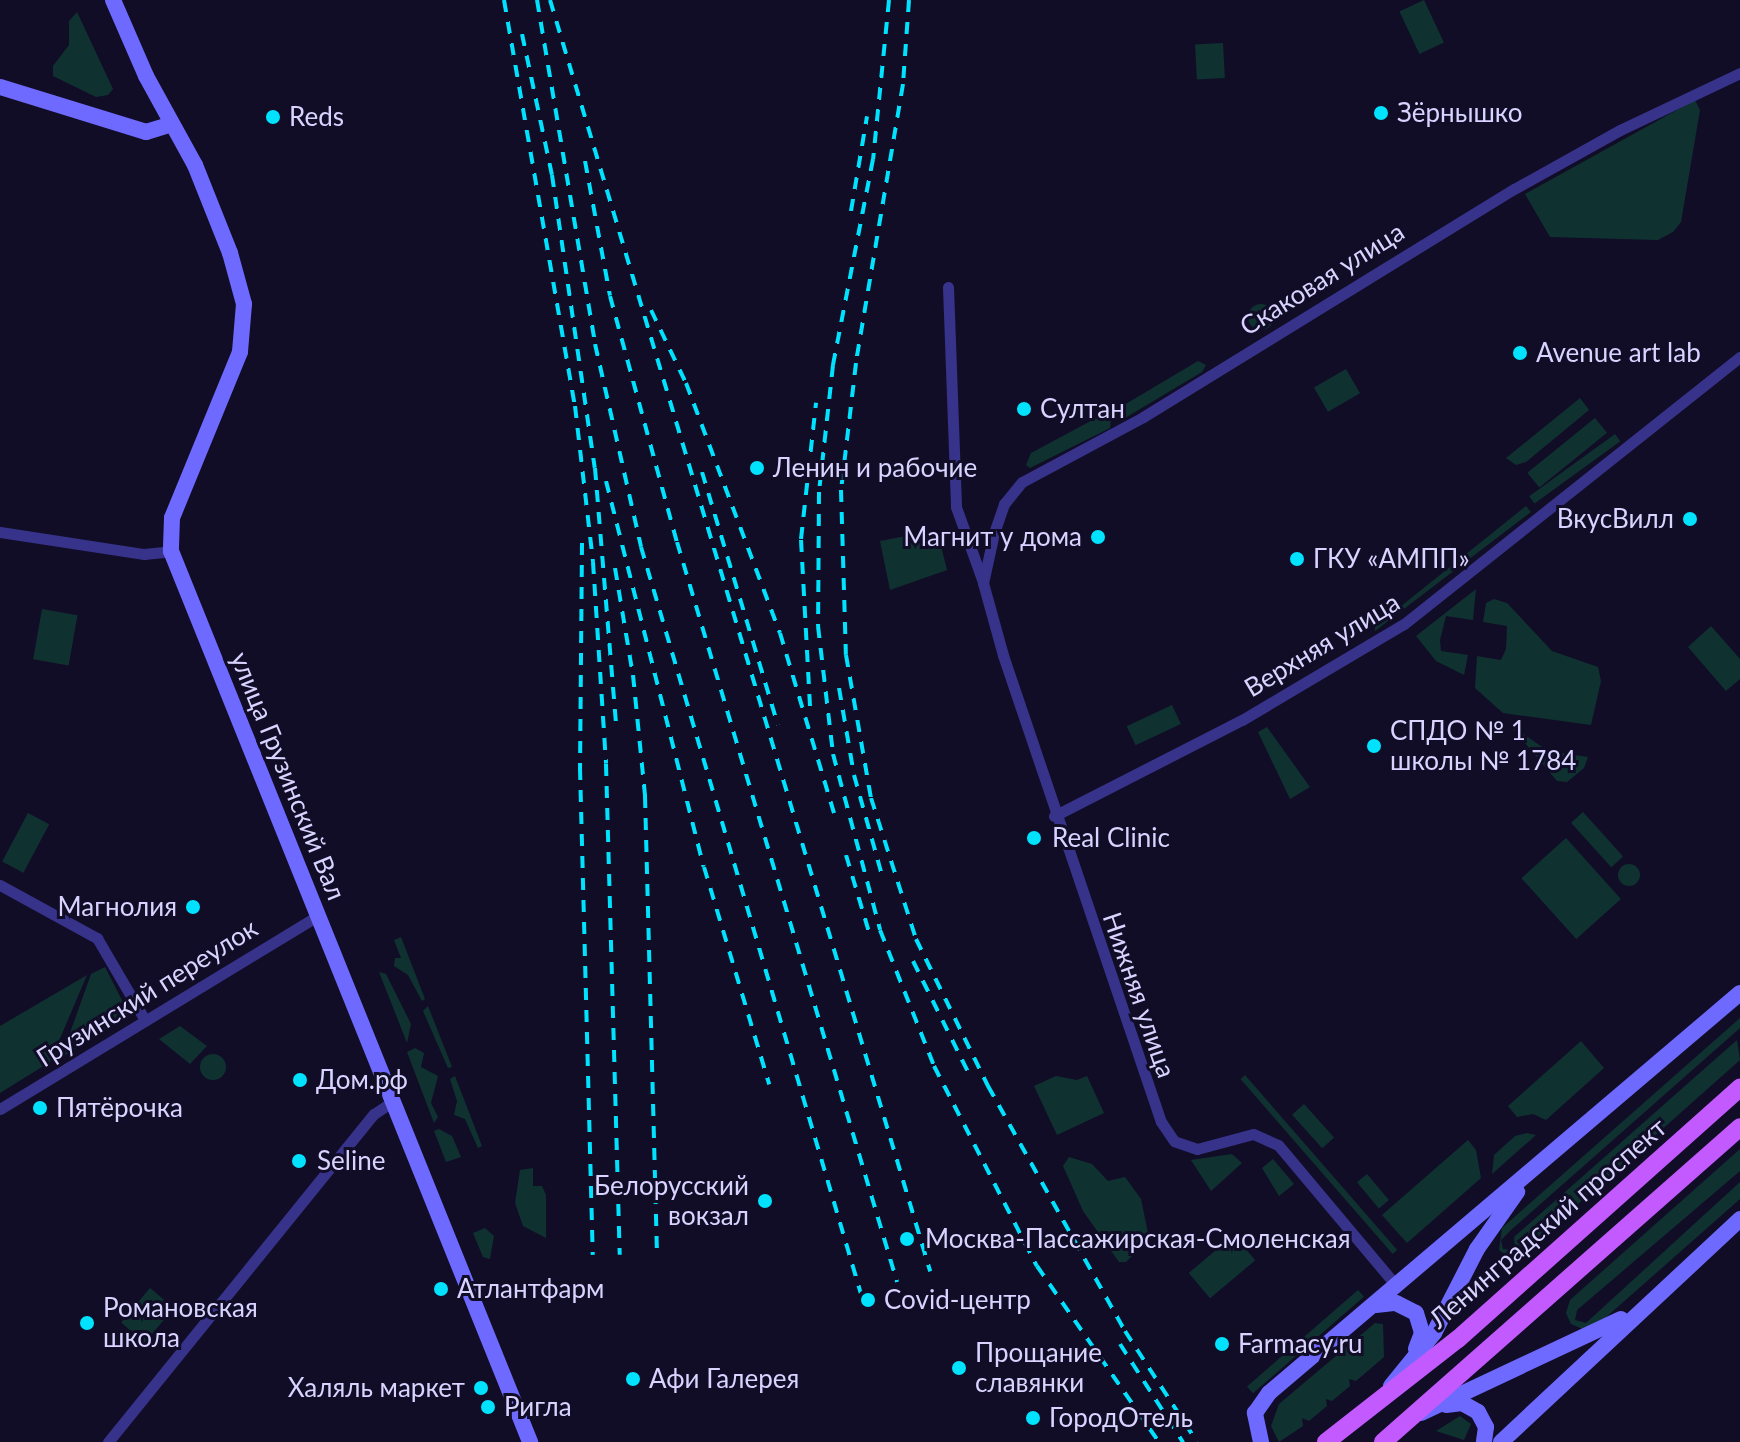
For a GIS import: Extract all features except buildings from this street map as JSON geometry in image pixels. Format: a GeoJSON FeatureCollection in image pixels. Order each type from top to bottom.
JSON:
{"type":"FeatureCollection","features":[{"type":"Feature","properties":{"kind":"main road","name":"улица Грузинский Вал"},"geometry":{"type":"LineString","coordinates":[[113,0],[195,165],[230,253],[244,315],[236,366],[172,518],[171,551],[530,1442]]}},
{"type":"Feature","properties":{"kind":"main road"},"geometry":{"type":"LineString","coordinates":[[0,87],[146,132],[172,124]]}},
{"type":"Feature","properties":{"kind":"main road"},"geometry":{"type":"LineString","coordinates":[[1261,1442],[1254,1421],[1263,1398],[1376,1305],[1394,1283],[1527,1178],[1740,993]]}},
{"type":"Feature","properties":{"kind":"main road","name":"Ленинградский проспект"},"geometry":{"type":"LineString","coordinates":[[1326,1442],[1387,1391],[1458,1339],[1740,1088]]}},
{"type":"Feature","properties":{"kind":"main road","name":"Ленинградский проспект"},"geometry":{"type":"LineString","coordinates":[[1383,1442],[1740,1127]]}},
{"type":"Feature","properties":{"kind":"main road"},"geometry":{"type":"LineString","coordinates":[[1387,1391],[1434,1333],[1492,1225],[1527,1178]]}},
{"type":"Feature","properties":{"kind":"main road"},"geometry":{"type":"LineString","coordinates":[[1501,1442],[1658,1292],[1740,1219]]}},
{"type":"Feature","properties":{"kind":"main road"},"geometry":{"type":"LineString","coordinates":[[1394,1283],[1416,1313],[1422,1333],[1407,1365]]}},
{"type":"Feature","properties":{"kind":"main road"},"geometry":{"type":"LineString","coordinates":[[1411,1419],[1595,1335],[1658,1292]]}},
{"type":"Feature","properties":{"kind":"main road"},"geometry":{"type":"LineString","coordinates":[[1376,1305],[1396,1303],[1416,1313]]}},
{"type":"Feature","properties":{"kind":"main road"},"geometry":{"type":"LineString","coordinates":[[1429,1409],[1471,1406],[1484,1419],[1484,1442]]}},
{"type":"Feature","properties":{"kind":"street","name":"Скаковая улица"},"geometry":{"type":"LineString","coordinates":[[984,579],[998,520],[1022,482],[1143,417],[1501,197],[1620,130],[1740,73]]}},
{"type":"Feature","properties":{"kind":"street","name":"Нижняя улица"},"geometry":{"type":"LineString","coordinates":[[948,287],[956,507],[984,579],[1054,816],[1140,1068],[1168,1134],[1197,1149],[1253,1134],[1278,1145],[1394,1283]]}},
{"type":"Feature","properties":{"kind":"street","name":"Верхняя улица"},"geometry":{"type":"LineString","coordinates":[[1054,816],[1242,720],[1404,624],[1740,357]]}},
{"type":"Feature","properties":{"kind":"street"},"geometry":{"type":"LineString","coordinates":[[0,532],[144,554],[171,551]]}},
{"type":"Feature","properties":{"kind":"street"},"geometry":{"type":"LineString","coordinates":[[0,885],[97,938],[145,1020]]}},
{"type":"Feature","properties":{"kind":"street","name":"Грузинский переулок"},"geometry":{"type":"LineString","coordinates":[[0,1109],[318,916]]}},
{"type":"Feature","properties":{"kind":"street"},"geometry":{"type":"LineString","coordinates":[[108,1442],[374,1114],[393,1101]]}},
{"type":"Feature","properties":{"kind":"green space"},"geometry":{"type":"Polygon","coordinates":[[[1424,0],[1444,43],[1419,54],[1400,11],[1424,0]]]}},
{"type":"Feature","properties":{"kind":"green space"},"geometry":{"type":"Polygon","coordinates":[[[77,12],[113,89],[108,95],[96,97],[53,76],[53,66],[69,45],[69,21],[77,12]]]}},
{"type":"Feature","properties":{"kind":"green space"},"geometry":{"type":"Polygon","coordinates":[[[1223,43],[1225,78],[1197,79],[1195,44],[1223,43]]]}},
{"type":"Feature","properties":{"kind":"green space"},"geometry":{"type":"Polygon","coordinates":[[[1695,100],[1700,110],[1681,222],[1673,232],[1658,240],[1550,237],[1525,194],[1695,100]]]}},
{"type":"Feature","properties":{"kind":"green space"},"geometry":{"type":"Polygon","coordinates":[[[1261,304],[1270,308],[1274,317],[1270,326],[1261,330],[1252,326],[1248,317],[1252,308],[1261,304]]]}},
{"type":"Feature","properties":{"kind":"green space"},"geometry":{"type":"Polygon","coordinates":[[[1198,361],[1206,365],[1202,372],[1125,418],[1120,417],[1119,408],[1198,361]]]}},
{"type":"Feature","properties":{"kind":"green space"},"geometry":{"type":"Polygon","coordinates":[[[1346,369],[1360,393],[1328,412],[1314,388],[1346,369]]]}},
{"type":"Feature","properties":{"kind":"green space"},"geometry":{"type":"Polygon","coordinates":[[[1580,398],[1589,410],[1526,462],[1516,465],[1506,458],[1580,398]]]}},
{"type":"Feature","properties":{"kind":"green space"},"geometry":{"type":"Polygon","coordinates":[[[1102,415],[1111,418],[1110,428],[1030,468],[1026,465],[1031,453],[1102,415]]]}},
{"type":"Feature","properties":{"kind":"green space"},"geometry":{"type":"Polygon","coordinates":[[[1595,418],[1607,433],[1539,488],[1527,473],[1595,418]]]}},
{"type":"Feature","properties":{"kind":"green space"},"geometry":{"type":"Polygon","coordinates":[[[1615,434],[1620,441],[1535,504],[1529,496],[1615,434]]]}},
{"type":"Feature","properties":{"kind":"green space"},"geometry":{"type":"Polygon","coordinates":[[[1526,506],[1531,512],[1375,631],[1375,627],[1526,506]]]}},
{"type":"Feature","properties":{"kind":"green space"},"geometry":{"type":"Polygon","coordinates":[[[937,530],[947,570],[890,590],[880,541],[937,530]]]}},
{"type":"Feature","properties":{"kind":"green space"},"geometry":{"type":"Polygon","coordinates":[[[1476,589],[1473,620],[1446,616],[1440,640],[1441,651],[1468,655],[1464,675],[1436,661],[1416,636],[1476,589]]]}},
{"type":"Feature","properties":{"kind":"green space"},"geometry":{"type":"Polygon","coordinates":[[[1494,599],[1507,603],[1552,651],[1598,667],[1601,681],[1591,725],[1503,713],[1475,688],[1477,656],[1501,660],[1506,649],[1507,626],[1483,622],[1486,603],[1494,599]]]}},
{"type":"Feature","properties":{"kind":"green space"},"geometry":{"type":"Polygon","coordinates":[[[42,609],[77,615],[69,665],[33,659],[42,609]]]}},
{"type":"Feature","properties":{"kind":"green space"},"geometry":{"type":"Polygon","coordinates":[[[1711,626],[1740,659],[1740,679],[1726,691],[1688,647],[1711,626]]]}},
{"type":"Feature","properties":{"kind":"green space"},"geometry":{"type":"Polygon","coordinates":[[[1172,705],[1181,724],[1136,745],[1127,726],[1172,705]]]}},
{"type":"Feature","properties":{"kind":"green space"},"geometry":{"type":"Polygon","coordinates":[[[1509,724],[1548,751],[1588,757],[1584,768],[1567,782],[1557,781],[1509,724]]]}},
{"type":"Feature","properties":{"kind":"green space"},"geometry":{"type":"Polygon","coordinates":[[[1267,727],[1310,787],[1290,799],[1258,732],[1267,727]]]}},
{"type":"Feature","properties":{"kind":"green space"},"geometry":{"type":"Polygon","coordinates":[[[1583,812],[1623,857],[1611,867],[1571,823],[1583,812]]]}},
{"type":"Feature","properties":{"kind":"green space"},"geometry":{"type":"Polygon","coordinates":[[[28,813],[49,824],[23,873],[2,862],[28,813]]]}},
{"type":"Feature","properties":{"kind":"green space"},"geometry":{"type":"Polygon","coordinates":[[[1566,838],[1621,899],[1576,939],[1521,878],[1566,838]]]}},
{"type":"Feature","properties":{"kind":"green space"},"geometry":{"type":"Polygon","coordinates":[[[1625,864],[1633,864],[1640,875],[1633,886],[1625,886],[1618,879],[1618,871],[1625,864]]]}},
{"type":"Feature","properties":{"kind":"green space"},"geometry":{"type":"Polygon","coordinates":[[[401,937],[425,999],[422,1001],[408,975],[394,966],[395,958],[401,958],[394,940],[401,937]]]}},
{"type":"Feature","properties":{"kind":"green space"},"geometry":{"type":"Polygon","coordinates":[[[105,967],[129,1014],[61,1058],[91,974],[105,967]]]}},
{"type":"Feature","properties":{"kind":"green space"},"geometry":{"type":"Polygon","coordinates":[[[379,972],[386,974],[411,1024],[407,1043],[379,972]]]}},
{"type":"Feature","properties":{"kind":"green space"},"geometry":{"type":"Polygon","coordinates":[[[87,975],[50,1062],[0,1093],[0,1026],[87,975]]]}},
{"type":"Feature","properties":{"kind":"green space"},"geometry":{"type":"Polygon","coordinates":[[[428,1006],[452,1067],[448,1068],[423,1011],[428,1006]]]}},
{"type":"Feature","properties":{"kind":"green space"},"geometry":{"type":"Polygon","coordinates":[[[1740,1018],[1740,1028],[1511,1230],[1501,1240],[1503,1249],[1515,1250],[1514,1237],[1737,1040],[1740,1060],[1524,1252],[1508,1257],[1499,1250],[1502,1228],[1740,1018]]]}},
{"type":"Feature","properties":{"kind":"green space"},"geometry":{"type":"Polygon","coordinates":[[[180,1026],[207,1046],[190,1064],[159,1039],[180,1026]]]}},
{"type":"Feature","properties":{"kind":"green space"},"geometry":{"type":"Polygon","coordinates":[[[1581,1041],[1604,1068],[1546,1120],[1533,1114],[1517,1117],[1508,1106],[1581,1041]]]}},
{"type":"Feature","properties":{"kind":"green space"},"geometry":{"type":"Polygon","coordinates":[[[415,1048],[424,1053],[421,1067],[438,1076],[431,1103],[438,1117],[434,1123],[407,1052],[415,1048]]]}},
{"type":"Feature","properties":{"kind":"green space"},"geometry":{"type":"Polygon","coordinates":[[[213,1054],[222,1058],[226,1067],[222,1076],[213,1080],[204,1076],[200,1067],[204,1058],[213,1054]]]}},
{"type":"Feature","properties":{"kind":"green space"},"geometry":{"type":"Polygon","coordinates":[[[1245,1075],[1397,1250],[1393,1254],[1240,1079],[1245,1075]]]}},
{"type":"Feature","properties":{"kind":"green space"},"geometry":{"type":"Polygon","coordinates":[[[455,1076],[482,1146],[478,1148],[465,1119],[454,1115],[457,1101],[450,1079],[455,1076]]]}},
{"type":"Feature","properties":{"kind":"green space"},"geometry":{"type":"Polygon","coordinates":[[[1056,1076],[1077,1080],[1087,1076],[1104,1113],[1057,1135],[1034,1086],[1056,1076]]]}},
{"type":"Feature","properties":{"kind":"green space"},"geometry":{"type":"Polygon","coordinates":[[[1304,1104],[1334,1137],[1322,1148],[1292,1115],[1304,1104]]]}},
{"type":"Feature","properties":{"kind":"green space"},"geometry":{"type":"Polygon","coordinates":[[[439,1129],[452,1136],[461,1157],[446,1162],[434,1131],[439,1129]]]}},
{"type":"Feature","properties":{"kind":"green space"},"geometry":{"type":"Polygon","coordinates":[[[1527,1133],[1536,1135],[1492,1174],[1494,1155],[1515,1136],[1527,1133]]]}},
{"type":"Feature","properties":{"kind":"green space"},"geometry":{"type":"Polygon","coordinates":[[[1468,1140],[1476,1150],[1481,1178],[1407,1243],[1382,1215],[1468,1140]]]}},
{"type":"Feature","properties":{"kind":"green space"},"geometry":{"type":"Polygon","coordinates":[[[1740,1149],[1740,1171],[1577,1310],[1575,1320],[1586,1323],[1740,1182],[1740,1199],[1595,1327],[1585,1330],[1571,1324],[1566,1313],[1570,1300],[1740,1149]]]}},
{"type":"Feature","properties":{"kind":"green space"},"geometry":{"type":"Polygon","coordinates":[[[1232,1154],[1242,1163],[1211,1191],[1191,1160],[1232,1154]]]}},
{"type":"Feature","properties":{"kind":"green space"},"geometry":{"type":"Polygon","coordinates":[[[1069,1157],[1092,1164],[1108,1181],[1125,1177],[1141,1199],[1149,1238],[1126,1262],[1119,1262],[1083,1211],[1063,1166],[1069,1157]]]}},
{"type":"Feature","properties":{"kind":"green space"},"geometry":{"type":"Polygon","coordinates":[[[1273,1159],[1294,1184],[1279,1196],[1262,1168],[1273,1159]]]}},
{"type":"Feature","properties":{"kind":"green space"},"geometry":{"type":"Polygon","coordinates":[[[533,1168],[533,1186],[542,1186],[546,1195],[546,1238],[523,1226],[515,1203],[520,1170],[533,1168]]]}},
{"type":"Feature","properties":{"kind":"green space"},"geometry":{"type":"Polygon","coordinates":[[[1367,1174],[1389,1200],[1379,1208],[1357,1182],[1367,1174]]]}},
{"type":"Feature","properties":{"kind":"green space"},"geometry":{"type":"Polygon","coordinates":[[[485,1228],[494,1236],[490,1259],[483,1257],[473,1233],[485,1228]]]}},
{"type":"Feature","properties":{"kind":"green space"},"geometry":{"type":"Polygon","coordinates":[[[1234,1235],[1255,1260],[1210,1298],[1189,1273],[1234,1235]]]}},
{"type":"Feature","properties":{"kind":"green space"},"geometry":{"type":"Polygon","coordinates":[[[150,1288],[174,1308],[145,1342],[121,1322],[150,1288]]]}},
{"type":"Feature","properties":{"kind":"green space"},"geometry":{"type":"Polygon","coordinates":[[[1358,1290],[1364,1297],[1253,1393],[1247,1386],[1358,1290]]]}},
{"type":"Feature","properties":{"kind":"green space"},"geometry":{"type":"Polygon","coordinates":[[[1375,1323],[1383,1324],[1384,1357],[1356,1381],[1349,1379],[1350,1386],[1332,1401],[1326,1399],[1327,1406],[1309,1421],[1302,1418],[1303,1426],[1279,1442],[1271,1426],[1279,1404],[1375,1323]]]}},
{"type":"Feature","properties":{"kind":"green space"},"geometry":{"type":"Polygon","coordinates":[[[1460,1416],[1471,1424],[1464,1440],[1436,1431],[1460,1416]]]}},
{"type":"Feature","properties":{"kind":"railway"},"geometry":{"type":"LineString","coordinates":[[504,0],[575,406],[593,562],[606,764],[620,1255]]}},
{"type":"Feature","properties":{"kind":"railway"},"geometry":{"type":"LineString","coordinates":[[537,0],[595,344],[641,547],[861,1294]]}},
{"type":"Feature","properties":{"kind":"railway"},"geometry":{"type":"LineString","coordinates":[[550,0],[930,1271]]}},
{"type":"Feature","properties":{"kind":"railway"},"geometry":{"type":"LineString","coordinates":[[889,0],[873,159],[833,365],[819,492],[818,626],[833,754],[880,930],[934,1066],[1037,1266],[1159,1442]]}},
{"type":"Feature","properties":{"kind":"railway"},"geometry":{"type":"LineString","coordinates":[[909,0],[903,84],[856,363],[841,490],[846,655],[871,798],[916,939],[988,1086],[1125,1331],[1197,1442]]}},
{"type":"Feature","properties":{"kind":"railway"},"geometry":{"type":"LineString","coordinates":[[522,34],[552,175],[595,468],[616,726]]}},
{"type":"Feature","properties":{"kind":"railway"},"geometry":{"type":"LineString","coordinates":[[851,211],[867,116]]}},
{"type":"Feature","properties":{"kind":"railway"},"geometry":{"type":"LineString","coordinates":[[585,161],[610,296],[677,542],[897,1282]]}},
{"type":"Feature","properties":{"kind":"railway"},"geometry":{"type":"LineString","coordinates":[[651,310],[686,383],[780,633],[834,813]]}},
{"type":"Feature","properties":{"kind":"railway"},"geometry":{"type":"LineString","coordinates":[[810,706],[801,539],[816,403]]}},
{"type":"Feature","properties":{"kind":"railway"},"geometry":{"type":"LineString","coordinates":[[702,472],[778,725]]}},
{"type":"Feature","properties":{"kind":"railway"},"geometry":{"type":"LineString","coordinates":[[606,481],[704,867],[769,1084]]}},
{"type":"Feature","properties":{"kind":"railway"},"geometry":{"type":"LineString","coordinates":[[582,543],[580,768],[593,1255]]}},
{"type":"Feature","properties":{"kind":"railway"},"geometry":{"type":"LineString","coordinates":[[615,568],[633,675],[645,796],[657,1254]]}},
{"type":"Feature","properties":{"kind":"railway"},"geometry":{"type":"LineString","coordinates":[[839,688],[854,775],[883,879]]}},
{"type":"Feature","properties":{"kind":"railway"},"geometry":{"type":"LineString","coordinates":[[846,855],[869,932]]}},
{"type":"Feature","properties":{"kind":"railway"},"geometry":{"type":"LineString","coordinates":[[913,961],[968,1072]]}},
{"type":"Feature","properties":{"kind":"railway"},"geometry":{"type":"LineString","coordinates":[[1120,1344],[1183,1442]]}},
{"type":"Feature","properties":{"kind":"place","name":"Зёрнышко"},"geometry":{"type":"Point","coordinates":[1381,113]}},
{"type":"Feature","properties":{"kind":"place","name":"Reds"},"geometry":{"type":"Point","coordinates":[273,117]}},
{"type":"Feature","properties":{"kind":"place","name":"Avenue art lab"},"geometry":{"type":"Point","coordinates":[1520,353]}},
{"type":"Feature","properties":{"kind":"place","name":"Султан"},"geometry":{"type":"Point","coordinates":[1024,409]}},
{"type":"Feature","properties":{"kind":"place","name":"Ленин и рабочие"},"geometry":{"type":"Point","coordinates":[757,468]}},
{"type":"Feature","properties":{"kind":"place","name":"ВкусВилл"},"geometry":{"type":"Point","coordinates":[1690,519]}},
{"type":"Feature","properties":{"kind":"place","name":"Магнит у дома"},"geometry":{"type":"Point","coordinates":[1098,537]}},
{"type":"Feature","properties":{"kind":"place","name":"ГКУ «АМПП»"},"geometry":{"type":"Point","coordinates":[1297,559]}},
{"type":"Feature","properties":{"kind":"place","name":"СПДО № 1 школы № 1784"},"geometry":{"type":"Point","coordinates":[1374,746]}},
{"type":"Feature","properties":{"kind":"place","name":"Real Clinic"},"geometry":{"type":"Point","coordinates":[1034,838]}},
{"type":"Feature","properties":{"kind":"place","name":"Магнолия"},"geometry":{"type":"Point","coordinates":[193,907]}},
{"type":"Feature","properties":{"kind":"place","name":"Дом.рф"},"geometry":{"type":"Point","coordinates":[300,1080]}},
{"type":"Feature","properties":{"kind":"place","name":"Пятёрочка"},"geometry":{"type":"Point","coordinates":[40,1108]}},
{"type":"Feature","properties":{"kind":"place","name":"Seline"},"geometry":{"type":"Point","coordinates":[299,1161]}},
{"type":"Feature","properties":{"kind":"place","name":"Белорусский вокзал"},"geometry":{"type":"Point","coordinates":[765,1201]}},
{"type":"Feature","properties":{"kind":"place","name":"Москва-Пассажирская-Смоленская"},"geometry":{"type":"Point","coordinates":[907,1239]}},
{"type":"Feature","properties":{"kind":"place","name":"Атлантфарм"},"geometry":{"type":"Point","coordinates":[441,1289]}},
{"type":"Feature","properties":{"kind":"place","name":"Covid-центр"},"geometry":{"type":"Point","coordinates":[868,1300]}},
{"type":"Feature","properties":{"kind":"place","name":"Романовская школа"},"geometry":{"type":"Point","coordinates":[87,1323]}},
{"type":"Feature","properties":{"kind":"place","name":"Farmacy.ru"},"geometry":{"type":"Point","coordinates":[1222,1344]}},
{"type":"Feature","properties":{"kind":"place","name":"Прощание славянки"},"geometry":{"type":"Point","coordinates":[959,1368]}},
{"type":"Feature","properties":{"kind":"place","name":"Афи Галерея"},"geometry":{"type":"Point","coordinates":[633,1379]}},
{"type":"Feature","properties":{"kind":"place","name":"Халяль маркет"},"geometry":{"type":"Point","coordinates":[481,1388]}},
{"type":"Feature","properties":{"kind":"place","name":"Ригла"},"geometry":{"type":"Point","coordinates":[488,1407]}},
{"type":"Feature","properties":{"kind":"place","name":"ГородОтель"},"geometry":{"type":"Point","coordinates":[1033,1418]}}]}
